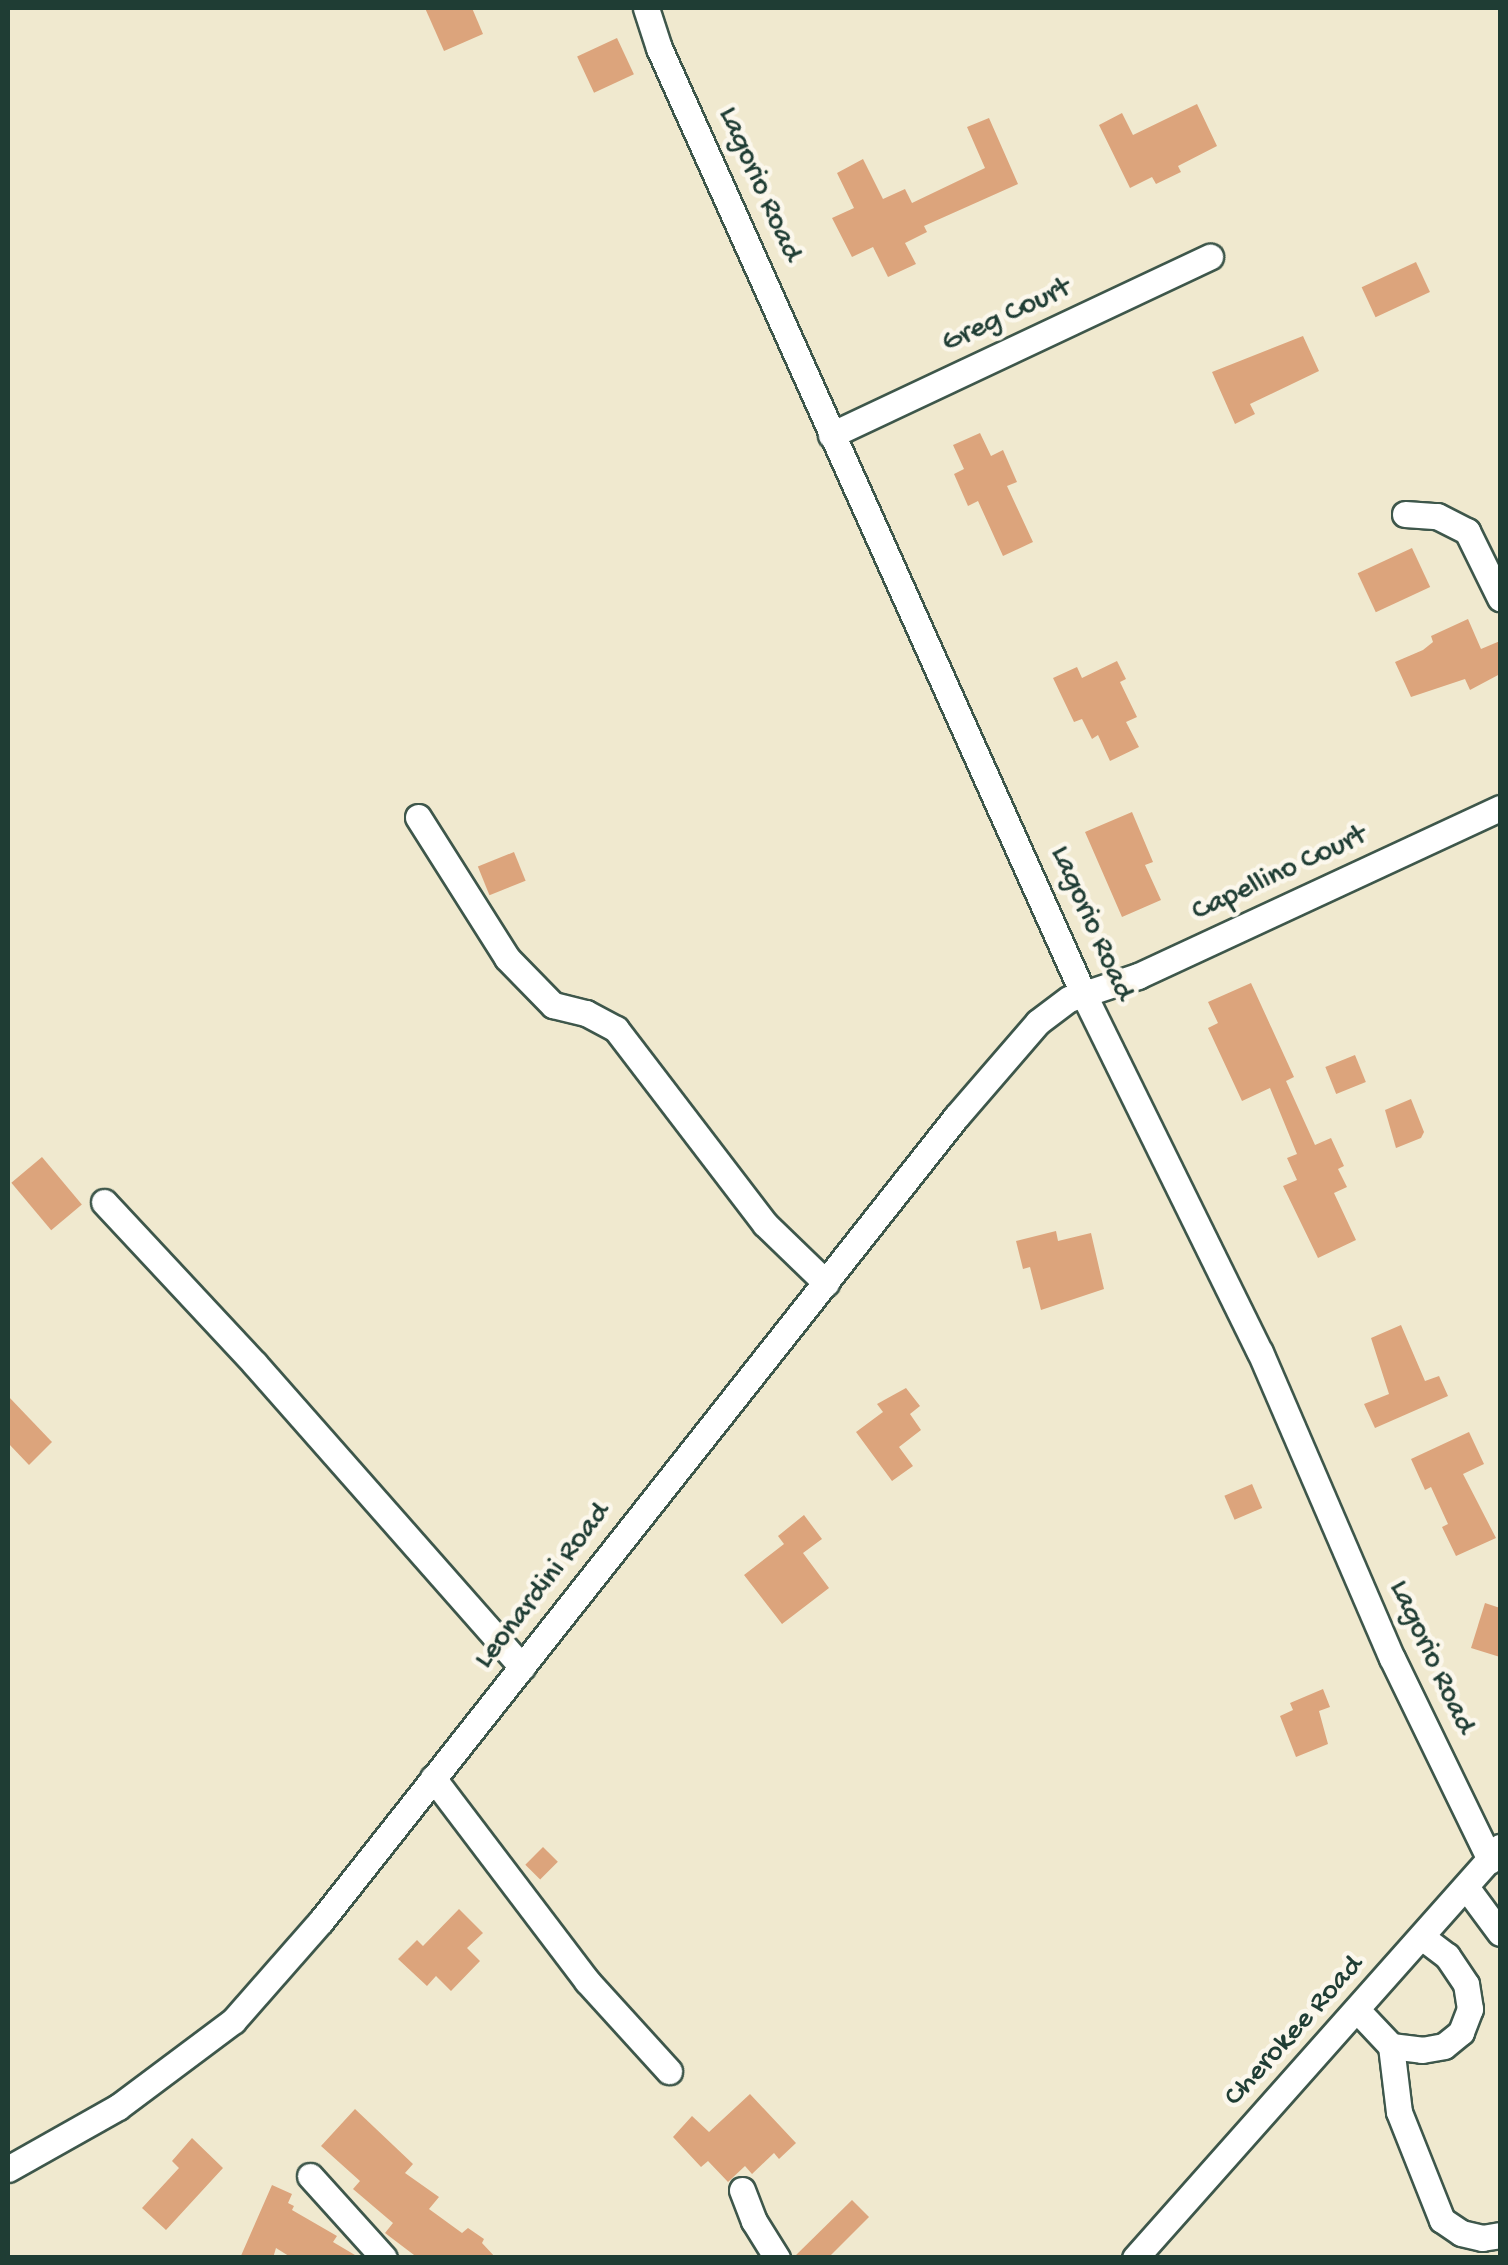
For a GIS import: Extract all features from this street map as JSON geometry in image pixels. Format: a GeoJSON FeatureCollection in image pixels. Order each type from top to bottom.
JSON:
{"type":"FeatureCollection","features":[{"type":"Feature","properties":{"kind":"street","name":"Lagorio Road"},"geometry":{"type":"LineString","coordinates":[[646,8],[659,48],[1083,993],[1260,1352],[1384,1641],[1495,1853]]}},
{"type":"Feature","properties":{"kind":"street","name":"Greg Court"},"geometry":{"type":"LineString","coordinates":[[832,435],[1210,257]]}},
{"type":"Feature","properties":{"kind":"street"},"geometry":{"type":"LineString","coordinates":[[1406,514],[1438,516],[1467,531],[1500,598]]}},
{"type":"Feature","properties":{"kind":"street","name":"Capellino Court"},"geometry":{"type":"LineString","coordinates":[[1083,993],[1138,976],[1500,808]]}},
{"type":"Feature","properties":{"kind":"street"},"geometry":{"type":"LineString","coordinates":[[418,818],[507,958],[552,1005],[586,1012],[616,1030],[766,1224],[826,1283]]}},
{"type":"Feature","properties":{"kind":"street","name":"Leonardini Road"},"geometry":{"type":"LineString","coordinates":[[8,2169],[118,2106],[233,2022],[321,1921],[826,1283],[1038,1022],[1083,993]]}},
{"type":"Feature","properties":{"kind":"street"},"geometry":{"type":"LineString","coordinates":[[104,1202],[255,1364],[522,1667]]}},
{"type":"Feature","properties":{"kind":"street"},"geometry":{"type":"LineString","coordinates":[[433,1778],[587,1981],[669,2072]]}},
{"type":"Feature","properties":{"kind":"street","name":"Cherokee Road"},"geometry":{"type":"LineString","coordinates":[[1135,2258],[1495,1853]]}},
{"type":"Feature","properties":{"kind":"street"},"geometry":{"type":"LineString","coordinates":[[1466,1887],[1500,1933]]}},
{"type":"Feature","properties":{"kind":"street"},"geometry":{"type":"LineString","coordinates":[[1391,2046],[1422,2050],[1444,2046],[1461,2032],[1470,2009],[1466,1984],[1447,1956],[1422,1938]]}},
{"type":"Feature","properties":{"kind":"street"},"geometry":{"type":"LineString","coordinates":[[1358,2011],[1391,2046],[1400,2112],[1442,2220],[1461,2233],[1482,2238],[1500,2235]]}},
{"type":"Feature","properties":{"kind":"street"},"geometry":{"type":"LineString","coordinates":[[310,2176],[384,2258]]}},
{"type":"Feature","properties":{"kind":"street"},"geometry":{"type":"LineString","coordinates":[[742,2190],[754,2221],[778,2258]]}},
{"type":"Feature","properties":{"kind":"building"},"geometry":{"type":"Polygon","coordinates":[[[425,8],[472,8],[483,34],[444,51],[425,8]]]}},
{"type":"Feature","properties":{"kind":"building"},"geometry":{"type":"Polygon","coordinates":[[[617,38],[634,74],[594,93],[577,57],[617,38]]]}},
{"type":"Feature","properties":{"kind":"building"},"geometry":{"type":"Polygon","coordinates":[[[1197,104],[1217,146],[1178,166],[1181,172],[1156,184],[1152,177],[1130,188],[1099,125],[1122,113],[1133,135],[1197,104]]]}},
{"type":"Feature","properties":{"kind":"building"},"geometry":{"type":"Polygon","coordinates":[[[989,118],[1018,184],[924,226],[927,232],[905,243],[916,264],[888,277],[873,247],[852,257],[832,218],[854,208],[837,173],[863,159],[883,199],[905,189],[912,203],[985,168],[967,127],[989,118]]]}},
{"type":"Feature","properties":{"kind":"building"},"geometry":{"type":"Polygon","coordinates":[[[1416,262],[1430,292],[1376,317],[1362,287],[1416,262]]]}},
{"type":"Feature","properties":{"kind":"building"},"geometry":{"type":"Polygon","coordinates":[[[1303,336],[1319,371],[1250,404],[1255,414],[1235,424],[1212,372],[1303,336]]]}},
{"type":"Feature","properties":{"kind":"building"},"geometry":{"type":"Polygon","coordinates":[[[980,433],[991,456],[1003,450],[1017,482],[1007,486],[1033,542],[1003,556],[978,501],[968,506],[954,474],[964,469],[953,445],[980,433]]]}},
{"type":"Feature","properties":{"kind":"building"},"geometry":{"type":"Polygon","coordinates":[[[1412,548],[1430,587],[1376,612],[1358,573],[1412,548]]]}},
{"type":"Feature","properties":{"kind":"building"},"geometry":{"type":"Polygon","coordinates":[[[1468,619],[1481,649],[1500,641],[1500,674],[1470,690],[1465,679],[1411,697],[1395,662],[1423,650],[1433,642],[1431,636],[1468,619]]]}},
{"type":"Feature","properties":{"kind":"building"},"geometry":{"type":"Polygon","coordinates":[[[1117,661],[1126,679],[1120,682],[1137,717],[1126,722],[1139,747],[1110,761],[1098,735],[1092,739],[1082,719],[1074,722],[1053,678],[1077,667],[1082,678],[1117,661]]]}},
{"type":"Feature","properties":{"kind":"building"},"geometry":{"type":"Polygon","coordinates":[[[1132,812],[1153,862],[1145,865],[1161,900],[1122,917],[1085,832],[1132,812]]]}},
{"type":"Feature","properties":{"kind":"building"},"geometry":{"type":"Polygon","coordinates":[[[514,852],[526,881],[489,895],[478,867],[514,852]]]}},
{"type":"Feature","properties":{"kind":"building"},"geometry":{"type":"Polygon","coordinates":[[[1251,983],[1294,1077],[1286,1081],[1315,1145],[1331,1138],[1344,1166],[1338,1169],[1347,1187],[1334,1193],[1356,1240],[1318,1258],[1283,1186],[1297,1180],[1287,1158],[1297,1154],[1270,1088],[1242,1101],[1208,1028],[1218,1023],[1208,1002],[1251,983]]]}},
{"type":"Feature","properties":{"kind":"building"},"geometry":{"type":"Polygon","coordinates":[[[1355,1055],[1366,1082],[1336,1094],[1325,1067],[1355,1055]]]}},
{"type":"Feature","properties":{"kind":"building"},"geometry":{"type":"Polygon","coordinates":[[[1411,1099],[1424,1132],[1421,1138],[1396,1148],[1385,1110],[1411,1099]]]}},
{"type":"Feature","properties":{"kind":"building"},"geometry":{"type":"Polygon","coordinates":[[[42,1157],[82,1204],[51,1230],[11,1183],[42,1157]]]}},
{"type":"Feature","properties":{"kind":"building"},"geometry":{"type":"Polygon","coordinates":[[[1056,1231],[1058,1241],[1091,1233],[1104,1289],[1041,1310],[1030,1267],[1023,1269],[1016,1241],[1056,1231]]]}},
{"type":"Feature","properties":{"kind":"building"},"geometry":{"type":"Polygon","coordinates":[[[1401,1325],[1425,1381],[1439,1376],[1448,1396],[1375,1428],[1364,1404],[1389,1394],[1371,1338],[1401,1325]]]}},
{"type":"Feature","properties":{"kind":"building"},"geometry":{"type":"Polygon","coordinates":[[[906,1388],[920,1406],[910,1414],[921,1430],[899,1447],[913,1466],[892,1481],[856,1432],[883,1412],[877,1404],[906,1388]]]}},
{"type":"Feature","properties":{"kind":"building"},"geometry":{"type":"Polygon","coordinates":[[[8,1396],[52,1442],[29,1465],[8,1443],[8,1396]]]}},
{"type":"Feature","properties":{"kind":"building"},"geometry":{"type":"Polygon","coordinates":[[[1469,1432],[1484,1464],[1463,1474],[1496,1538],[1456,1556],[1442,1527],[1448,1524],[1431,1487],[1425,1490],[1411,1459],[1469,1432]]]}},
{"type":"Feature","properties":{"kind":"building"},"geometry":{"type":"Polygon","coordinates":[[[1252,1484],[1262,1508],[1235,1520],[1224,1496],[1252,1484]]]}},
{"type":"Feature","properties":{"kind":"building"},"geometry":{"type":"Polygon","coordinates":[[[804,1515],[822,1539],[803,1553],[829,1588],[782,1624],[744,1575],[784,1544],[778,1536],[804,1515]]]}},
{"type":"Feature","properties":{"kind":"building"},"geometry":{"type":"Polygon","coordinates":[[[1485,1603],[1500,1608],[1500,1657],[1471,1648],[1485,1603]]]}},
{"type":"Feature","properties":{"kind":"building"},"geometry":{"type":"Polygon","coordinates":[[[1323,1689],[1330,1707],[1319,1711],[1328,1744],[1296,1757],[1280,1716],[1293,1710],[1290,1703],[1323,1689]]]}},
{"type":"Feature","properties":{"kind":"building"},"geometry":{"type":"Polygon","coordinates":[[[543,1847],[558,1862],[540,1880],[525,1865],[543,1847]]]}},
{"type":"Feature","properties":{"kind":"building"},"geometry":{"type":"Polygon","coordinates":[[[459,1909],[483,1933],[467,1948],[480,1961],[451,1991],[436,1976],[427,1986],[398,1959],[417,1940],[423,1946],[459,1909]]]}},
{"type":"Feature","properties":{"kind":"building"},"geometry":{"type":"Polygon","coordinates":[[[750,2094],[796,2143],[779,2159],[774,2153],[752,2174],[745,2166],[728,2182],[708,2161],[701,2167],[673,2137],[692,2116],[709,2132],[750,2094]]]}},
{"type":"Feature","properties":{"kind":"building"},"geometry":{"type":"Polygon","coordinates":[[[355,2109],[413,2164],[405,2173],[439,2197],[429,2209],[462,2233],[468,2228],[484,2239],[482,2243],[496,2258],[418,2258],[385,2233],[393,2223],[353,2189],[360,2181],[321,2146],[355,2109]]]}},
{"type":"Feature","properties":{"kind":"building"},"geometry":{"type":"Polygon","coordinates":[[[192,2138],[223,2168],[166,2230],[142,2208],[179,2168],[172,2161],[192,2138]]]}},
{"type":"Feature","properties":{"kind":"building"},"geometry":{"type":"Polygon","coordinates":[[[272,2185],[292,2194],[288,2203],[294,2206],[292,2210],[337,2236],[333,2242],[360,2258],[292,2258],[276,2248],[273,2258],[240,2258],[272,2185]]]}},
{"type":"Feature","properties":{"kind":"building"},"geometry":{"type":"Polygon","coordinates":[[[852,2200],[869,2217],[828,2258],[793,2258],[852,2200]]]}}]}
